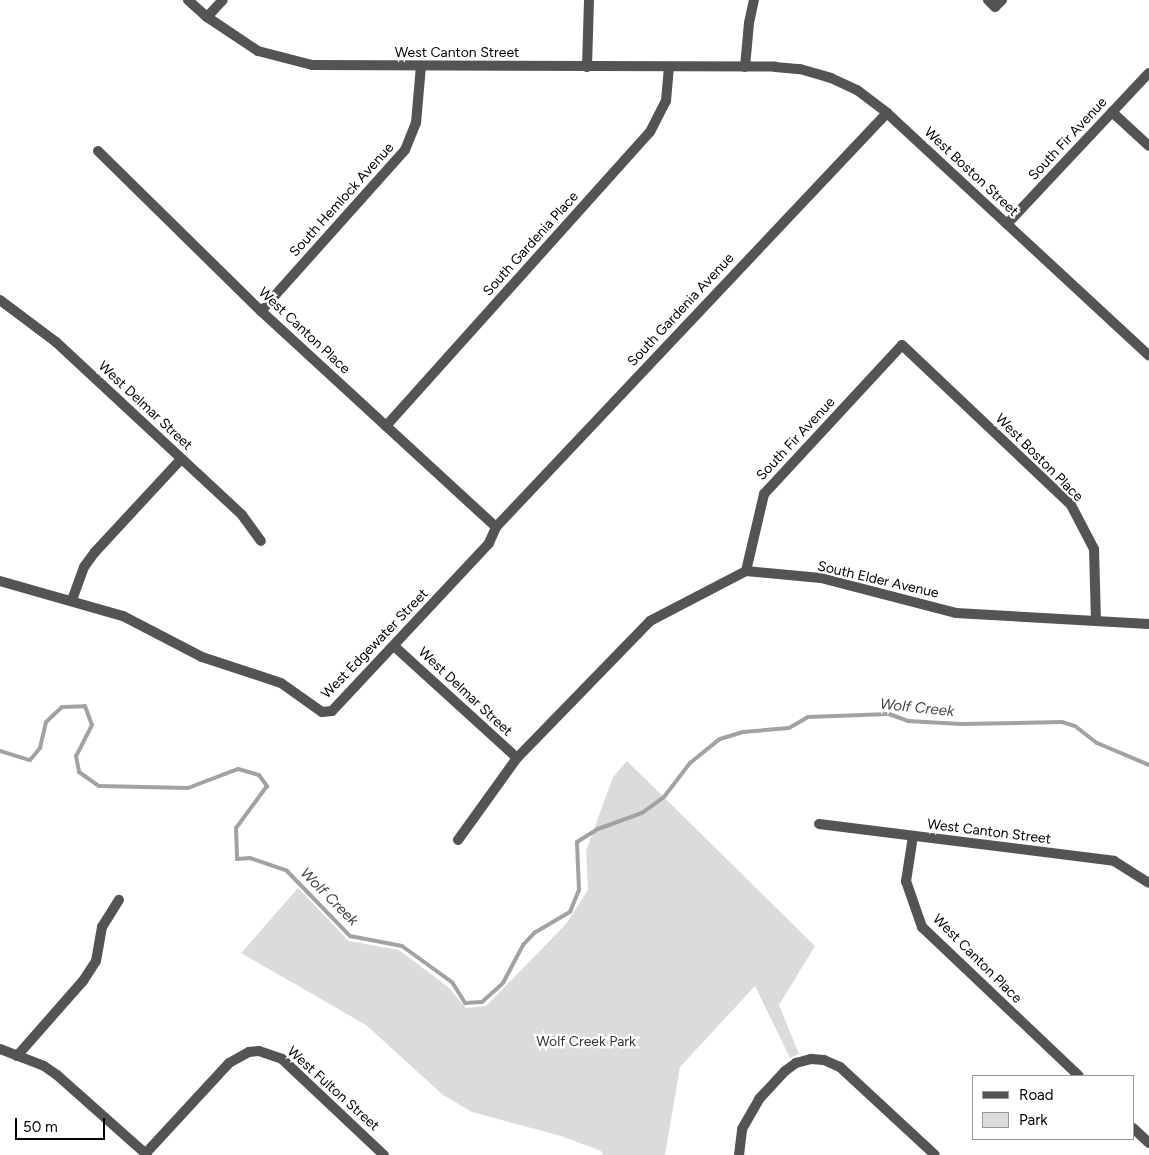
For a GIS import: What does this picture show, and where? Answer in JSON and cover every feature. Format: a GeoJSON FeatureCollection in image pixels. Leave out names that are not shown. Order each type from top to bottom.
{"type":"FeatureCollection","features":[{"type":"Feature","properties":{"kind":"street","name":"West Canton Street"},"geometry":{"type":"LineString","coordinates":[[188,0],[207,17],[258,52],[286,61],[328,66],[745,67]]}},
{"type":"Feature","properties":{"kind":"street"},"geometry":{"type":"LineString","coordinates":[[207,17],[223,0]]}},
{"type":"Feature","properties":{"kind":"street"},"geometry":{"type":"LineString","coordinates":[[587,67],[589,0]]}},
{"type":"Feature","properties":{"kind":"street"},"geometry":{"type":"LineString","coordinates":[[745,67],[748,23],[754,0]]}},
{"type":"Feature","properties":{"kind":"street","name":"South Hemlock Avenue"},"geometry":{"type":"LineString","coordinates":[[261,311],[405,150],[416,123],[421,66]]}},
{"type":"Feature","properties":{"kind":"street","name":"South Gardenia Place"},"geometry":{"type":"LineString","coordinates":[[386,426],[650,132],[666,101],[669,67]]}},
{"type":"Feature","properties":{"kind":"street","name":"West Boston Street"},"geometry":{"type":"LineString","coordinates":[[745,67],[800,69],[823,75],[857,90],[887,113],[1149,356]]}},
{"type":"Feature","properties":{"kind":"street","name":"South Fir Avenue"},"geometry":{"type":"LineString","coordinates":[[1007,224],[1149,72]]}},
{"type":"Feature","properties":{"kind":"street"},"geometry":{"type":"LineString","coordinates":[[1112,112],[1149,146]]}},
{"type":"Feature","properties":{"kind":"street","name":"South Gardenia Avenue"},"geometry":{"type":"LineString","coordinates":[[496,527],[887,113]]}},
{"type":"Feature","properties":{"kind":"street","name":"West Canton Place"},"geometry":{"type":"LineString","coordinates":[[98,152],[261,311],[496,527]]}},
{"type":"Feature","properties":{"kind":"street","name":"West Delmar Street"},"geometry":{"type":"LineString","coordinates":[[0,300],[56,342],[242,515],[261,541]]}},
{"type":"Feature","properties":{"kind":"street","name":"South Fir Avenue"},"geometry":{"type":"LineString","coordinates":[[746,571],[764,494],[902,346]]}},
{"type":"Feature","properties":{"kind":"street","name":"West Boston Place"},"geometry":{"type":"LineString","coordinates":[[902,346],[1071,505],[1094,549],[1096,620]]}},
{"type":"Feature","properties":{"kind":"street"},"geometry":{"type":"LineString","coordinates":[[72,600],[84,567],[95,552],[181,459]]}},
{"type":"Feature","properties":{"kind":"street","name":"West Edgewater Street"},"geometry":{"type":"LineString","coordinates":[[0,581],[72,600],[146,625],[202,657],[281,683],[322,712],[332,711],[341,704],[489,543],[496,527]]}},
{"type":"Feature","properties":{"kind":"street"},"geometry":{"type":"LineString","coordinates":[[458,840],[517,758],[650,621],[746,571]]}},
{"type":"Feature","properties":{"kind":"street","name":"South Elder Avenue"},"geometry":{"type":"LineString","coordinates":[[746,571],[821,578],[956,613],[1149,624]]}},
{"type":"Feature","properties":{"kind":"street","name":"West Delmar Street"},"geometry":{"type":"LineString","coordinates":[[394,646],[517,758]]}},
{"type":"Feature","properties":{"kind":"street","name":"West Canton Street"},"geometry":{"type":"LineString","coordinates":[[819,824],[1114,861],[1149,883]]}},
{"type":"Feature","properties":{"kind":"street","name":"West Canton Place"},"geometry":{"type":"LineString","coordinates":[[913,836],[906,882],[922,927],[1078,1075]]}},
{"type":"Feature","properties":{"kind":"street"},"geometry":{"type":"LineString","coordinates":[[17,1056],[83,981],[96,961],[102,927],[119,900]]}},
{"type":"Feature","properties":{"kind":"street"},"geometry":{"type":"LineString","coordinates":[[0,1049],[57,1075],[146,1154]]}},
{"type":"Feature","properties":{"kind":"street","name":"West Fulton Street"},"geometry":{"type":"LineString","coordinates":[[146,1154],[229,1063],[249,1052],[259,1052],[282,1059],[384,1155]]}},
{"type":"Feature","properties":{"kind":"street"},"geometry":{"type":"LineString","coordinates":[[739,1155],[742,1129],[755,1107],[785,1071],[796,1063],[811,1059],[824,1060],[840,1067],[935,1155]]}},
{"type":"Feature","properties":{"kind":"street"},"geometry":{"type":"LineString","coordinates":[[1134,1129],[1149,1144]]}},
{"type":"Feature","properties":{"kind":"green space","name":"Wolf Creek Park"},"geometry":{"type":"Polygon","coordinates":[[[627,761],[815,946],[779,1005],[799,1054],[790,1058],[755,986],[680,1067],[665,1155],[603,1155],[601,1151],[561,1136],[472,1112],[443,1095],[366,1025],[241,953],[298,888],[349,941],[399,950],[448,987],[466,1008],[486,1006],[566,924],[588,890],[586,851],[613,777],[627,761]]]}},
{"type":"Feature","properties":{"kind":"waterway","name":"Wolf Creek"},"geometry":{"type":"LineString","coordinates":[[0,751],[30,760],[40,748],[46,722],[62,707],[85,706],[92,725],[76,756],[79,772],[99,786],[188,788],[238,769],[259,775],[267,786],[236,828],[237,859],[250,858],[287,871],[350,936],[402,946],[452,982],[465,1003],[482,1002],[503,983],[523,945],[534,933],[570,912],[579,890],[577,842],[598,829],[642,813],[664,797],[690,763],[720,739],[743,732],[789,728],[808,717],[889,714],[908,721],[961,724],[1062,722],[1075,726],[1097,743],[1149,765]]}}]}
